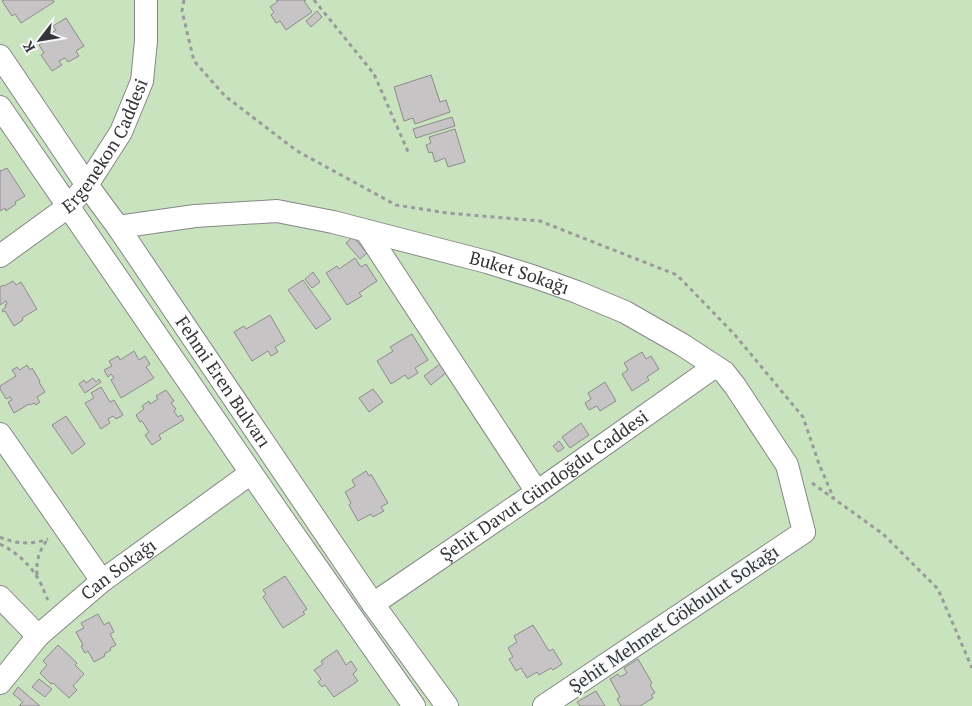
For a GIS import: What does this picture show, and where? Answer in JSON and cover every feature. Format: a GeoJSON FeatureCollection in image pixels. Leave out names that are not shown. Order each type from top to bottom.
{"type":"FeatureCollection","features":[{"type":"Feature","properties":{"kind":"street","name":"Ergenekon Caddesi"},"geometry":{"type":"LineString","coordinates":[[0,256],[68,206],[87,185],[121,132],[142,81],[146,41],[146,0]]}},
{"type":"Feature","properties":{"kind":"street","name":"Fehmi Eren Bulvarı"},"geometry":{"type":"LineString","coordinates":[[0,56],[373,604],[447,706]]}},
{"type":"Feature","properties":{"kind":"street","name":"Fehmi Eren Bulvarı"},"geometry":{"type":"LineString","coordinates":[[0,107],[251,474],[414,706]]}},
{"type":"Feature","properties":{"kind":"street","name":"Buket Sokağı"},"geometry":{"type":"LineString","coordinates":[[118,227],[195,216],[277,211],[333,222],[487,262],[536,277],[625,312],[681,344],[724,372],[787,465],[804,532]]}},
{"type":"Feature","properties":{"kind":"street"},"geometry":{"type":"LineString","coordinates":[[366,231],[537,492]]}},
{"type":"Feature","properties":{"kind":"street","name":"Şehit Davut Gündoğdu Caddesi"},"geometry":{"type":"LineString","coordinates":[[373,604],[537,492],[714,367]]}},
{"type":"Feature","properties":{"kind":"street"},"geometry":{"type":"LineString","coordinates":[[0,434],[56,534],[102,581]]}},
{"type":"Feature","properties":{"kind":"street","name":"Can Sokağı"},"geometry":{"type":"LineString","coordinates":[[0,683],[38,636],[102,581],[251,474]]}},
{"type":"Feature","properties":{"kind":"street","name":"Şehit Mehmet Gökbulut Sokağı"},"geometry":{"type":"LineString","coordinates":[[544,706],[804,532]]}},
{"type":"Feature","properties":{"kind":"street"},"geometry":{"type":"LineString","coordinates":[[0,596],[38,636]]}},
{"type":"Feature","properties":{"kind":"path"},"geometry":{"type":"LineString","coordinates":[[184,0],[182,11],[194,61],[226,96],[297,151],[396,205],[447,213],[540,220],[676,276],[735,335],[803,417],[834,499]]}},
{"type":"Feature","properties":{"kind":"path"},"geometry":{"type":"LineString","coordinates":[[314,0],[374,74],[409,154]]}},
{"type":"Feature","properties":{"kind":"path"},"geometry":{"type":"LineString","coordinates":[[787,465],[883,534],[938,589],[972,668]]}},
{"type":"Feature","properties":{"kind":"path"},"geometry":{"type":"LineString","coordinates":[[0,537],[13,542],[24,543],[36,542],[56,534]]}},
{"type":"Feature","properties":{"kind":"path"},"geometry":{"type":"LineString","coordinates":[[37,576],[36,566],[41,548],[56,534]]}},
{"type":"Feature","properties":{"kind":"path"},"geometry":{"type":"LineString","coordinates":[[0,544],[20,557],[37,576],[59,618]]}},
{"type":"Feature","properties":{"kind":"green space"},"geometry":{"type":"Polygon","coordinates":[[[0,0],[972,0],[972,706],[0,706],[0,0]]]}},
{"type":"Feature","properties":{"kind":"building"},"geometry":{"type":"Polygon","coordinates":[[[53,0],[54,2],[21,23],[15,14],[12,16],[2,1],[53,0]]]}},
{"type":"Feature","properties":{"kind":"building"},"geometry":{"type":"Polygon","coordinates":[[[276,0],[306,0],[304,1],[312,12],[286,30],[280,21],[276,23],[271,15],[274,12],[270,7],[278,1],[276,0]]]}},
{"type":"Feature","properties":{"kind":"building"},"geometry":{"type":"Polygon","coordinates":[[[317,11],[322,17],[311,27],[306,21],[317,11]]]}},
{"type":"Feature","properties":{"kind":"building"},"geometry":{"type":"Polygon","coordinates":[[[66,18],[84,46],[76,51],[79,56],[68,62],[65,58],[59,61],[62,65],[52,71],[41,55],[44,53],[39,45],[46,41],[44,38],[56,30],[53,26],[66,18]]]}},
{"type":"Feature","properties":{"kind":"building"},"geometry":{"type":"Polygon","coordinates":[[[431,75],[440,102],[446,100],[450,112],[415,124],[413,118],[404,121],[394,87],[431,75]]]}},
{"type":"Feature","properties":{"kind":"building"},"geometry":{"type":"Polygon","coordinates":[[[452,117],[455,126],[416,138],[413,129],[452,117]]]}},
{"type":"Feature","properties":{"kind":"building"},"geometry":{"type":"Polygon","coordinates":[[[455,129],[465,162],[448,167],[445,158],[435,162],[432,152],[429,153],[426,145],[431,143],[429,137],[455,129]]]}},
{"type":"Feature","properties":{"kind":"building"},"geometry":{"type":"Polygon","coordinates":[[[7,168],[25,196],[6,211],[5,208],[0,211],[0,170],[7,168]]]}},
{"type":"Feature","properties":{"kind":"building"},"geometry":{"type":"Polygon","coordinates":[[[353,237],[367,253],[360,259],[346,243],[353,237]]]}},
{"type":"Feature","properties":{"kind":"building"},"geometry":{"type":"Polygon","coordinates":[[[355,258],[361,267],[366,264],[377,281],[359,293],[362,296],[347,305],[326,273],[337,266],[339,269],[355,258]]]}},
{"type":"Feature","properties":{"kind":"building"},"geometry":{"type":"Polygon","coordinates":[[[313,272],[320,282],[312,288],[305,279],[313,272]]]}},
{"type":"Feature","properties":{"kind":"building"},"geometry":{"type":"Polygon","coordinates":[[[303,280],[331,319],[316,329],[288,290],[303,280]]]}},
{"type":"Feature","properties":{"kind":"building"},"geometry":{"type":"Polygon","coordinates":[[[13,281],[16,285],[21,282],[37,309],[22,318],[23,320],[14,326],[5,311],[3,312],[2,310],[6,307],[6,301],[0,305],[0,287],[13,281]]]}},
{"type":"Feature","properties":{"kind":"building"},"geometry":{"type":"Polygon","coordinates":[[[270,315],[285,341],[275,347],[278,352],[271,356],[268,351],[252,361],[234,332],[244,326],[246,329],[270,315]]]}},
{"type":"Feature","properties":{"kind":"building"},"geometry":{"type":"Polygon","coordinates":[[[412,334],[428,360],[415,368],[418,373],[408,379],[405,375],[391,384],[377,361],[393,351],[390,347],[412,334]]]}},
{"type":"Feature","properties":{"kind":"building"},"geometry":{"type":"Polygon","coordinates":[[[134,351],[139,360],[145,356],[150,364],[146,367],[154,378],[121,398],[111,380],[114,378],[111,374],[108,377],[104,370],[112,366],[109,361],[118,356],[120,360],[134,351]]]}},
{"type":"Feature","properties":{"kind":"building"},"geometry":{"type":"Polygon","coordinates":[[[642,352],[646,359],[651,356],[659,369],[647,377],[649,380],[632,391],[622,374],[628,370],[624,363],[642,352]]]}},
{"type":"Feature","properties":{"kind":"building"},"geometry":{"type":"Polygon","coordinates":[[[440,364],[447,372],[431,385],[424,376],[440,364]]]}},
{"type":"Feature","properties":{"kind":"building"},"geometry":{"type":"Polygon","coordinates":[[[27,365],[30,370],[32,368],[45,392],[37,397],[40,402],[36,405],[34,403],[29,404],[14,413],[8,402],[12,400],[10,397],[6,399],[0,386],[16,376],[12,370],[17,367],[20,370],[27,365]]]}},
{"type":"Feature","properties":{"kind":"building"},"geometry":{"type":"Polygon","coordinates":[[[93,378],[96,382],[99,379],[101,382],[85,393],[79,384],[84,380],[86,383],[93,378]]]}},
{"type":"Feature","properties":{"kind":"building"},"geometry":{"type":"Polygon","coordinates":[[[605,382],[616,401],[600,411],[597,406],[589,410],[585,403],[591,399],[588,393],[605,382]]]}},
{"type":"Feature","properties":{"kind":"building"},"geometry":{"type":"Polygon","coordinates":[[[101,387],[110,402],[114,400],[123,415],[116,419],[113,416],[108,419],[110,423],[101,429],[85,403],[94,398],[91,393],[101,387]]]}},
{"type":"Feature","properties":{"kind":"building"},"geometry":{"type":"Polygon","coordinates":[[[373,389],[383,402],[369,412],[359,398],[373,389]]]}},
{"type":"Feature","properties":{"kind":"building"},"geometry":{"type":"Polygon","coordinates":[[[166,390],[174,401],[171,403],[176,409],[174,411],[178,417],[181,415],[184,420],[159,435],[161,439],[152,445],[145,435],[149,432],[136,415],[144,409],[142,406],[149,401],[150,404],[158,399],[156,396],[166,390]]]}},
{"type":"Feature","properties":{"kind":"building"},"geometry":{"type":"Polygon","coordinates":[[[66,416],[85,444],[72,454],[52,425],[66,416]]]}},
{"type":"Feature","properties":{"kind":"building"},"geometry":{"type":"Polygon","coordinates":[[[581,423],[589,435],[570,448],[562,437],[581,423]]]}},
{"type":"Feature","properties":{"kind":"building"},"geometry":{"type":"Polygon","coordinates":[[[559,441],[564,448],[558,452],[553,446],[559,441]]]}},
{"type":"Feature","properties":{"kind":"building"},"geometry":{"type":"Polygon","coordinates":[[[366,471],[369,476],[371,474],[388,503],[381,507],[384,511],[373,517],[371,514],[358,521],[349,505],[351,503],[345,492],[355,486],[352,480],[366,471]]]}},
{"type":"Feature","properties":{"kind":"building"},"geometry":{"type":"Polygon","coordinates":[[[285,576],[307,609],[303,612],[305,614],[283,628],[263,597],[266,594],[263,590],[285,576]]]}},
{"type":"Feature","properties":{"kind":"building"},"geometry":{"type":"Polygon","coordinates":[[[98,614],[104,625],[109,622],[114,632],[110,634],[116,645],[104,654],[105,656],[94,662],[88,651],[85,653],[76,632],[84,628],[81,623],[98,614]]]}},
{"type":"Feature","properties":{"kind":"building"},"geometry":{"type":"Polygon","coordinates":[[[533,625],[549,651],[553,649],[562,664],[553,670],[551,668],[539,675],[537,672],[527,678],[521,668],[516,671],[509,659],[513,657],[508,648],[517,642],[514,636],[533,625]]]}},
{"type":"Feature","properties":{"kind":"building"},"geometry":{"type":"Polygon","coordinates":[[[58,645],[77,663],[75,665],[84,674],[73,686],[77,690],[69,698],[40,673],[47,665],[43,661],[58,645]]]}},
{"type":"Feature","properties":{"kind":"building"},"geometry":{"type":"Polygon","coordinates":[[[337,650],[346,665],[351,661],[357,670],[353,674],[358,681],[334,697],[325,685],[322,687],[318,682],[321,679],[314,670],[323,664],[321,661],[337,650]]]}},
{"type":"Feature","properties":{"kind":"building"},"geometry":{"type":"Polygon","coordinates":[[[638,659],[652,683],[650,685],[655,693],[651,695],[653,698],[640,706],[621,706],[617,699],[620,697],[610,679],[618,674],[620,677],[627,673],[624,668],[638,659]]]}},
{"type":"Feature","properties":{"kind":"building"},"geometry":{"type":"Polygon","coordinates":[[[39,679],[52,689],[45,697],[32,687],[39,679]]]}},
{"type":"Feature","properties":{"kind":"building"},"geometry":{"type":"Polygon","coordinates":[[[18,687],[40,706],[19,706],[23,702],[13,694],[18,687]]]}},
{"type":"Feature","properties":{"kind":"building"},"geometry":{"type":"Polygon","coordinates":[[[596,691],[605,706],[580,706],[577,702],[596,691]]]}}]}
